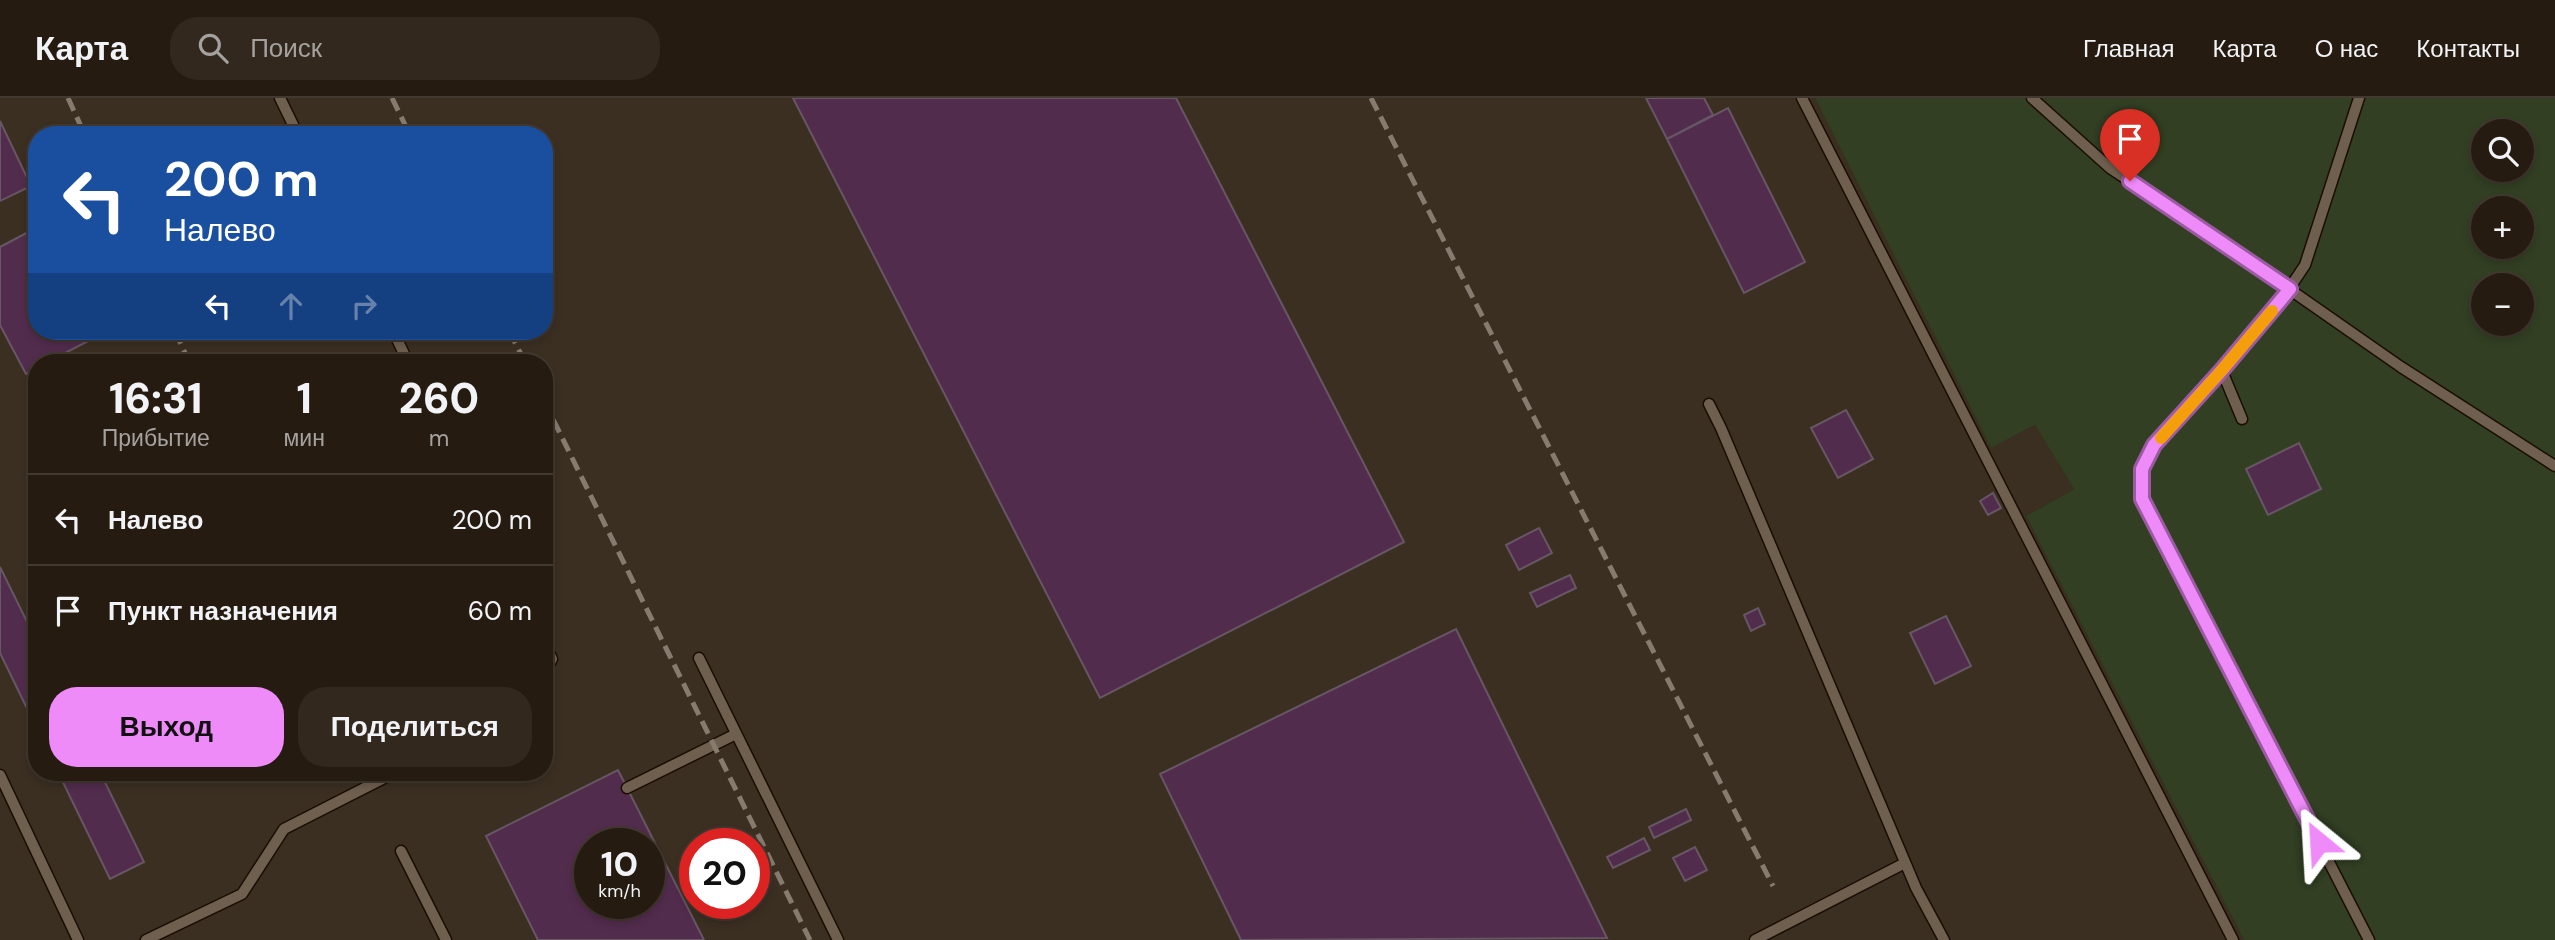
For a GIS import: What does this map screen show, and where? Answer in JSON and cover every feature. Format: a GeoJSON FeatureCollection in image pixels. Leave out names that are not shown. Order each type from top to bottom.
{"type":"FeatureCollection","features":[{"type":"Feature","properties":{"kind":"lane"},"geometry":{"type":"LineString","coordinates":[[280,98],[294,126]]}},
{"type":"Feature","properties":{"kind":"lane"},"geometry":{"type":"LineString","coordinates":[[1802,98],[2233,940]]}},
{"type":"Feature","properties":{"kind":"lane"},"geometry":{"type":"LineString","coordinates":[[2032,98],[2110,168],[2401,367],[2555,466]]}},
{"type":"Feature","properties":{"kind":"lane"},"geometry":{"type":"LineString","coordinates":[[2359,98],[2305,265],[2290,289],[2154,445],[2142,469],[2142,499],[2369,940]]}},
{"type":"Feature","properties":{"kind":"lane"},"geometry":{"type":"LineString","coordinates":[[2222,370],[2242,419]]}},
{"type":"Feature","properties":{"kind":"lane"},"geometry":{"type":"LineString","coordinates":[[1709,404],[1905,863],[1944,940]]}},
{"type":"Feature","properties":{"kind":"lane"},"geometry":{"type":"LineString","coordinates":[[699,658],[838,940]]}},
{"type":"Feature","properties":{"kind":"lane"},"geometry":{"type":"LineString","coordinates":[[627,788],[736,734]]}},
{"type":"Feature","properties":{"kind":"lane"},"geometry":{"type":"LineString","coordinates":[[0,775],[78,940]]}},
{"type":"Feature","properties":{"kind":"lane"},"geometry":{"type":"LineString","coordinates":[[146,940],[242,894],[284,830],[379,781]]}},
{"type":"Feature","properties":{"kind":"lane"},"geometry":{"type":"LineString","coordinates":[[401,851],[446,940]]}},
{"type":"Feature","properties":{"kind":"lane"},"geometry":{"type":"LineString","coordinates":[[1755,940],[1769,937],[1905,863]]}},
{"type":"Feature","properties":{"kind":"shaded area"},"geometry":{"type":"Polygon","coordinates":[[[0,98],[1815,98],[1991,448],[2035,425],[2074,489],[2026,516],[2244,940],[0,940],[0,98]]]}},
{"type":"Feature","properties":{"kind":"green space"},"geometry":{"type":"Polygon","coordinates":[[[1815,98],[2555,98],[2555,940],[2244,940],[2026,516],[2074,489],[2035,425],[1991,448],[1815,98]]]}},
{"type":"Feature","properties":{"kind":"building"},"geometry":{"type":"Polygon","coordinates":[[[793,98],[1176,98],[1404,542],[1100,698],[793,98]]]}},
{"type":"Feature","properties":{"kind":"building"},"geometry":{"type":"Polygon","coordinates":[[[1646,98],[1704,98],[1713,115],[1667,139],[1646,98]]]}},
{"type":"Feature","properties":{"kind":"building"},"geometry":{"type":"Polygon","coordinates":[[[1728,108],[1805,262],[1744,293],[1667,139],[1728,108]]]}},
{"type":"Feature","properties":{"kind":"building"},"geometry":{"type":"Polygon","coordinates":[[[0,121],[28,180],[28,187],[0,201],[0,121]]]}},
{"type":"Feature","properties":{"kind":"building"},"geometry":{"type":"Polygon","coordinates":[[[28,232],[28,340],[90,340],[63,354],[28,354],[26,374],[0,325],[0,247],[28,232]]]}},
{"type":"Feature","properties":{"kind":"building"},"geometry":{"type":"Polygon","coordinates":[[[1846,410],[1873,459],[1838,478],[1811,428],[1846,410]]]}},
{"type":"Feature","properties":{"kind":"building"},"geometry":{"type":"Polygon","coordinates":[[[2299,443],[2321,489],[2268,515],[2246,469],[2299,443]]]}},
{"type":"Feature","properties":{"kind":"building"},"geometry":{"type":"Polygon","coordinates":[[[1993,493],[2001,508],[1988,515],[1980,501],[1993,493]]]}},
{"type":"Feature","properties":{"kind":"building"},"geometry":{"type":"Polygon","coordinates":[[[1539,528],[1552,553],[1519,570],[1506,545],[1539,528]]]}},
{"type":"Feature","properties":{"kind":"building"},"geometry":{"type":"Polygon","coordinates":[[[0,567],[28,624],[28,711],[0,653],[0,567]]]}},
{"type":"Feature","properties":{"kind":"building"},"geometry":{"type":"Polygon","coordinates":[[[1570,575],[1576,588],[1537,607],[1530,593],[1570,575]]]}},
{"type":"Feature","properties":{"kind":"building"},"geometry":{"type":"Polygon","coordinates":[[[1758,608],[1765,624],[1751,631],[1744,615],[1758,608]]]}},
{"type":"Feature","properties":{"kind":"building"},"geometry":{"type":"Polygon","coordinates":[[[1946,616],[1971,666],[1935,684],[1910,633],[1946,616]]]}},
{"type":"Feature","properties":{"kind":"building"},"geometry":{"type":"Polygon","coordinates":[[[1456,629],[1607,938],[1241,940],[1160,774],[1456,629]]]}},
{"type":"Feature","properties":{"kind":"building"},"geometry":{"type":"Polygon","coordinates":[[[618,770],[647,828],[574,828],[574,919],[665,919],[665,863],[679,891],[679,919],[693,919],[704,940],[538,940],[486,836],[618,770]]]}},
{"type":"Feature","properties":{"kind":"building"},"geometry":{"type":"Polygon","coordinates":[[[62,781],[104,781],[144,862],[110,879],[62,781]]]}},
{"type":"Feature","properties":{"kind":"building"},"geometry":{"type":"Polygon","coordinates":[[[1686,809],[1691,820],[1654,838],[1649,827],[1686,809]]]}},
{"type":"Feature","properties":{"kind":"building"},"geometry":{"type":"Polygon","coordinates":[[[1644,838],[1650,850],[1613,868],[1607,857],[1644,838]]]}},
{"type":"Feature","properties":{"kind":"building"},"geometry":{"type":"Polygon","coordinates":[[[1695,847],[1707,870],[1685,881],[1673,858],[1695,847]]]}},
{"type":"Feature","properties":{"kind":"railway"},"geometry":{"type":"LineString","coordinates":[[68,98],[81,126]]}},
{"type":"Feature","properties":{"kind":"railway"},"geometry":{"type":"LineString","coordinates":[[392,98],[406,126]]}},
{"type":"Feature","properties":{"kind":"railway"},"geometry":{"type":"LineString","coordinates":[[1371,98],[1773,886]]}},
{"type":"Feature","properties":{"kind":"railway"},"geometry":{"type":"LineString","coordinates":[[179,340],[185,354]]}},
{"type":"Feature","properties":{"kind":"railway"},"geometry":{"type":"LineString","coordinates":[[514,340],[521,354]]}},
{"type":"Feature","properties":{"kind":"railway"},"geometry":{"type":"LineString","coordinates":[[553,419],[810,940]]}},
{"type":"Feature","properties":{"kind":"slow traffic"},"geometry":{"type":"LineString","coordinates":[[2161,438],[2272,311]]}},
{"type":"Feature","properties":{"kind":"route"},"geometry":{"type":"LineString","coordinates":[[2130,181],[2290,289],[2154,445],[2142,469],[2142,499],[2319,842]]}}]}
